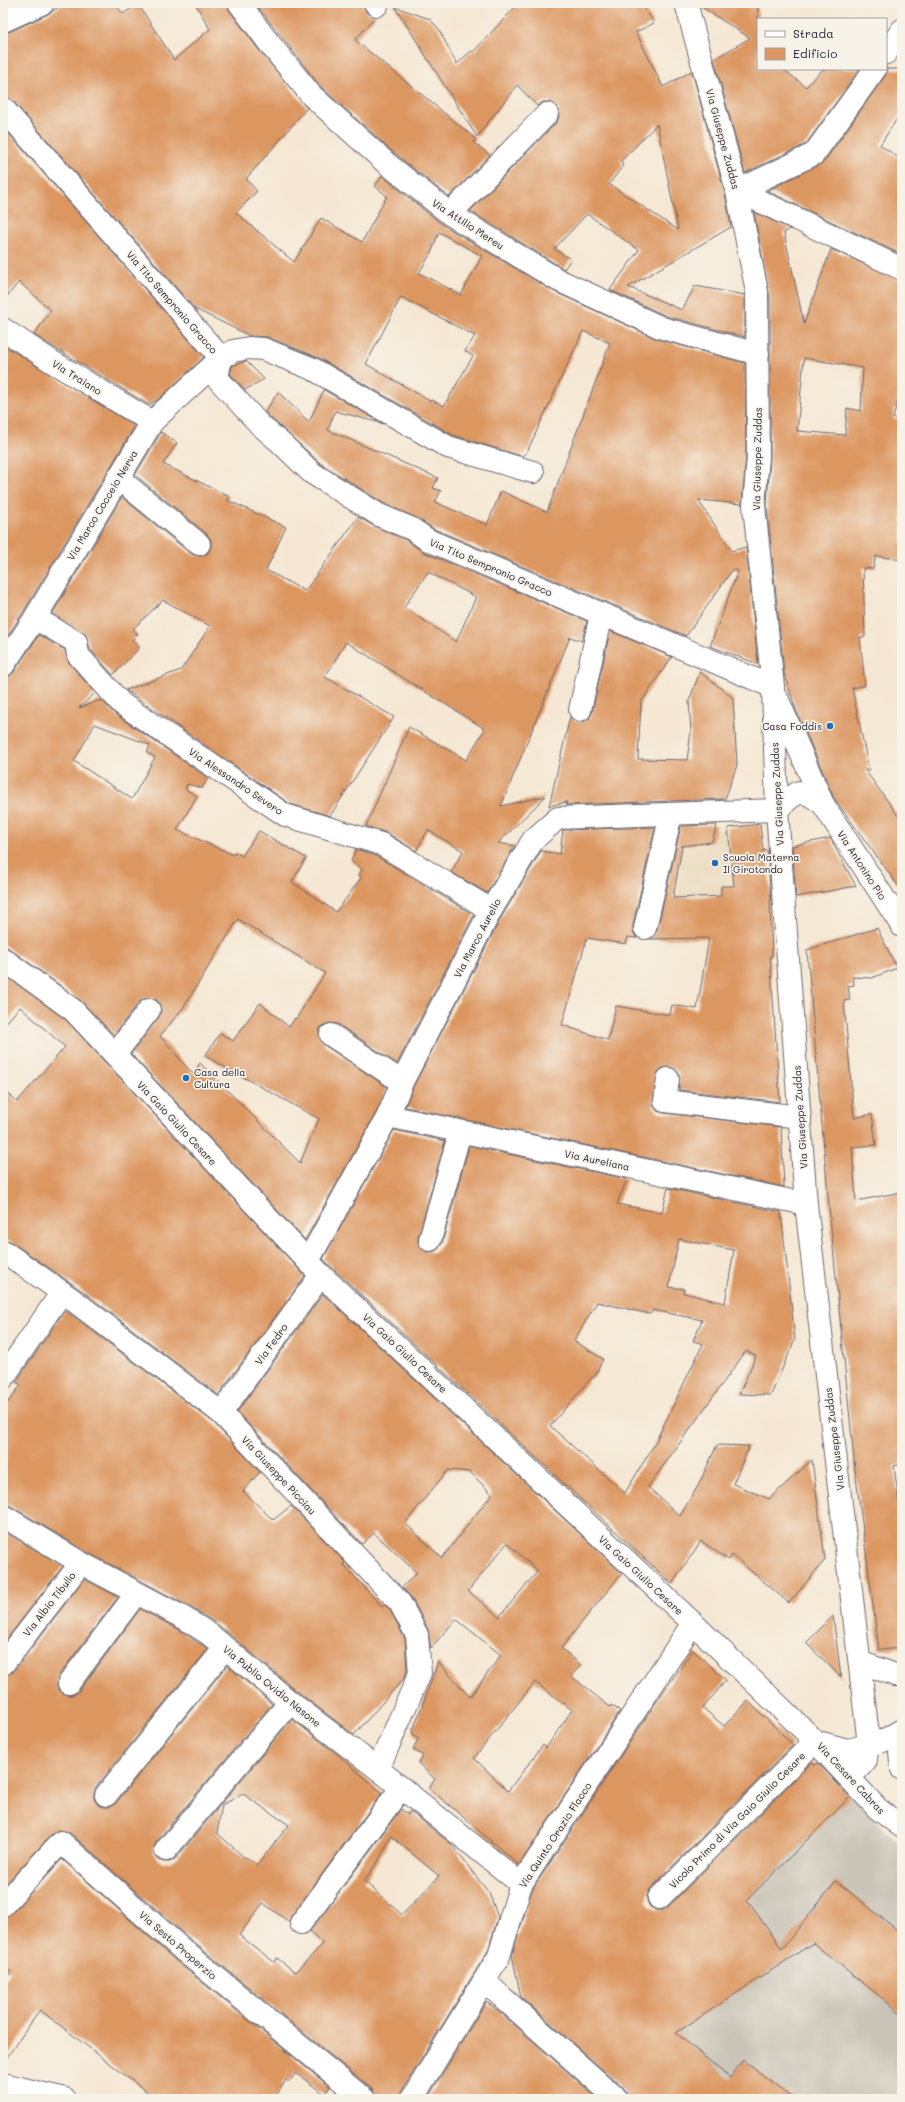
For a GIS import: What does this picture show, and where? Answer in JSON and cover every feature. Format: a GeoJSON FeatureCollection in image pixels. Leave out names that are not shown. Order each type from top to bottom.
{"type":"FeatureCollection","features":[{"type":"Feature","properties":{"kind":"street"},"geometry":{"type":"LineString","coordinates":[[3,21],[43,3]]}},
{"type":"Feature","properties":{"kind":"street","name":"Via Attilio Mereu"},"geometry":{"type":"LineString","coordinates":[[239,3],[311,95],[385,162],[450,214],[558,280],[662,328],[758,354]]}},
{"type":"Feature","properties":{"kind":"street","name":"Via Giuseppe Zuddas"},"geometry":{"type":"LineString","coordinates":[[686,3],[744,187],[757,292],[758,456],[754,506],[773,687],[777,810],[806,1204],[868,1736],[866,1760],[857,1770],[845,1773]]}},
{"type":"Feature","properties":{"kind":"street"},"geometry":{"type":"LineString","coordinates":[[887,52],[902,30]]}},
{"type":"Feature","properties":{"kind":"street"},"geometry":{"type":"LineString","coordinates":[[874,70],[814,154],[744,187],[755,198],[902,269]]}},
{"type":"Feature","properties":{"kind":"street","name":"Via Tito Sempronio Gracco"},"geometry":{"type":"LineString","coordinates":[[3,108],[221,358],[217,378],[260,425],[282,444],[312,474],[379,515],[412,529],[428,540],[773,687]]}},
{"type":"Feature","properties":{"kind":"street"},"geometry":{"type":"LineString","coordinates":[[450,214],[547,114]]}},
{"type":"Feature","properties":{"kind":"street","name":"Via Traiano"},"geometry":{"type":"LineString","coordinates":[[3,329],[54,363],[152,422]]}},
{"type":"Feature","properties":{"kind":"street","name":"Via Marco Cocceio Nerva"},"geometry":{"type":"LineString","coordinates":[[3,666],[35,618],[152,422],[221,358],[233,351],[249,348],[263,349],[313,369],[448,447],[533,472]]}},
{"type":"Feature","properties":{"kind":"street"},"geometry":{"type":"LineString","coordinates":[[118,478],[199,544]]}},
{"type":"Feature","properties":{"kind":"street"},"geometry":{"type":"LineString","coordinates":[[580,710],[601,614]]}},
{"type":"Feature","properties":{"kind":"street","name":"Via Alessandro Severo"},"geometry":{"type":"LineString","coordinates":[[35,618],[76,642],[78,655],[122,704],[285,815],[381,844],[491,910]]}},
{"type":"Feature","properties":{"kind":"street","name":"Via Antonino Pio"},"geometry":{"type":"LineString","coordinates":[[773,687],[823,804],[902,926]]}},
{"type":"Feature","properties":{"kind":"street","name":"Via Antonino Pio"},"geometry":{"type":"LineString","coordinates":[[777,810],[799,792],[810,795],[823,804]]}},
{"type":"Feature","properties":{"kind":"street","name":"Via Marco Aurelio"},"geometry":{"type":"LineString","coordinates":[[314,1268],[388,1116],[402,1082],[491,910],[533,840],[558,818],[777,810]]}},
{"type":"Feature","properties":{"kind":"street"},"geometry":{"type":"LineString","coordinates":[[645,928],[671,814]]}},
{"type":"Feature","properties":{"kind":"street","name":"Via Gaio Giulio Cesare"},"geometry":{"type":"LineString","coordinates":[[3,959],[73,1010],[314,1268],[693,1623],[815,1741]]}},
{"type":"Feature","properties":{"kind":"street"},"geometry":{"type":"LineString","coordinates":[[115,1054],[149,1010]]}},
{"type":"Feature","properties":{"kind":"street"},"geometry":{"type":"LineString","coordinates":[[331,1035],[402,1082]]}},
{"type":"Feature","properties":{"kind":"street"},"geometry":{"type":"LineString","coordinates":[[668,1079],[665,1101],[800,1117]]}},
{"type":"Feature","properties":{"kind":"street","name":"Via Aureliana"},"geometry":{"type":"LineString","coordinates":[[388,1116],[806,1204]]}},
{"type":"Feature","properties":{"kind":"street"},"geometry":{"type":"LineString","coordinates":[[430,1240],[460,1132]]}},
{"type":"Feature","properties":{"kind":"street","name":"Via Giuseppe Picciau"},"geometry":{"type":"LineString","coordinates":[[3,1251],[62,1292],[221,1413],[400,1603],[418,1635],[420,1673],[378,1769]]}},
{"type":"Feature","properties":{"kind":"street","name":"Via Fedro"},"geometry":{"type":"LineString","coordinates":[[221,1413],[314,1268]]}},
{"type":"Feature","properties":{"kind":"street"},"geometry":{"type":"LineString","coordinates":[[3,1378],[62,1292]]}},
{"type":"Feature","properties":{"kind":"street","name":"Via Publio Ovidio Nasone"},"geometry":{"type":"LineString","coordinates":[[3,1516],[81,1563],[136,1594],[184,1618],[209,1634],[290,1702],[378,1769],[521,1884]]}},
{"type":"Feature","properties":{"kind":"street","name":"Via Albio Tibullo"},"geometry":{"type":"LineString","coordinates":[[3,1664],[81,1563]]}},
{"type":"Feature","properties":{"kind":"street"},"geometry":{"type":"LineString","coordinates":[[69,1683],[136,1594]]}},
{"type":"Feature","properties":{"kind":"street","name":"Via Quinto Orazio Flacco"},"geometry":{"type":"LineString","coordinates":[[412,2099],[499,1956],[521,1884],[693,1623]]}},
{"type":"Feature","properties":{"kind":"street"},"geometry":{"type":"LineString","coordinates":[[106,1795],[225,1648]]}},
{"type":"Feature","properties":{"kind":"street"},"geometry":{"type":"LineString","coordinates":[[860,1662],[895,1675],[902,1675]]}},
{"type":"Feature","properties":{"kind":"street"},"geometry":{"type":"LineString","coordinates":[[166,1850],[290,1702]]}},
{"type":"Feature","properties":{"kind":"street","name":"Via Cesare Cabras"},"geometry":{"type":"LineString","coordinates":[[815,1741],[848,1750],[883,1741],[902,1730]]}},
{"type":"Feature","properties":{"kind":"street","name":"Via Cesare Cabras"},"geometry":{"type":"LineString","coordinates":[[902,1730],[900,1752],[902,1769]]}},
{"type":"Feature","properties":{"kind":"street","name":"Via Cesare Cabras"},"geometry":{"type":"LineString","coordinates":[[815,1741],[878,1809],[902,1827]]}},
{"type":"Feature","properties":{"kind":"street","name":"Vicolo Primo di Via Gaio Giulio Cesare"},"geometry":{"type":"LineString","coordinates":[[659,1898],[815,1741]]}},
{"type":"Feature","properties":{"kind":"street"},"geometry":{"type":"LineString","coordinates":[[301,1924],[401,1788]]}},
{"type":"Feature","properties":{"kind":"street","name":"Via Sesto Properzio"},"geometry":{"type":"LineString","coordinates":[[3,1905],[61,1842],[184,1951],[364,2099]]}},
{"type":"Feature","properties":{"kind":"street"},"geometry":{"type":"LineString","coordinates":[[484,1981],[617,2099]]}},
{"type":"Feature","properties":{"kind":"street"},"geometry":{"type":"LineString","coordinates":[[3,2084],[65,2099]]}},
{"type":"Feature","properties":{"kind":"shaded area","name":"Scuola Materna Il Girotondo"},"geometry":{"type":"Polygon","coordinates":[[[760,824],[771,937],[659,940],[645,938],[674,835],[760,824]]]}},
{"type":"Feature","properties":{"kind":"shaded area"},"geometry":{"type":"Polygon","coordinates":[[[818,1763],[852,1795],[902,1847],[902,2099],[632,2099],[530,2013],[717,1860],[818,1763]]]}},
{"type":"Feature","properties":{"kind":"building"},"geometry":{"type":"Polygon","coordinates":[[[65,3],[115,3],[123,14],[138,4],[174,60],[210,29],[195,3],[227,3],[229,10],[259,50],[307,108],[246,179],[257,191],[236,213],[294,262],[321,218],[362,242],[387,196],[375,186],[382,176],[443,225],[553,291],[657,339],[745,363],[746,456],[742,504],[698,500],[732,551],[746,547],[758,664],[710,646],[738,571],[733,569],[686,636],[434,529],[417,518],[385,504],[320,463],[265,412],[278,392],[309,422],[324,390],[384,424],[335,411],[328,430],[438,478],[433,488],[441,491],[435,502],[487,525],[501,491],[547,512],[610,343],[583,331],[526,454],[521,456],[453,435],[319,358],[268,337],[250,336],[195,309],[12,100],[3,96],[3,35],[48,14],[65,3]],[[439,232],[431,253],[419,273],[461,295],[482,256],[439,232]],[[401,297],[366,364],[430,401],[432,400],[444,406],[473,356],[465,351],[475,336],[401,297]]]}},
{"type":"Feature","properties":{"kind":"building"},"geometry":{"type":"Polygon","coordinates":[[[255,3],[363,3],[366,12],[375,17],[355,40],[476,139],[473,142],[490,155],[449,197],[393,152],[320,86],[255,3]]]}},
{"type":"Feature","properties":{"kind":"building"},"geometry":{"type":"Polygon","coordinates":[[[519,3],[641,3],[654,23],[636,32],[663,87],[692,71],[725,194],[731,227],[628,287],[682,310],[695,286],[745,295],[745,337],[666,316],[610,290],[639,250],[587,214],[554,249],[571,259],[564,269],[470,211],[556,123],[559,117],[559,110],[550,102],[543,102],[537,106],[517,85],[477,137],[395,7],[430,19],[438,28],[457,64],[471,51],[473,52],[519,3]],[[657,124],[621,161],[623,166],[609,184],[678,230],[657,124]]]}},
{"type":"Feature","properties":{"kind":"building"},"geometry":{"type":"Polygon","coordinates":[[[699,3],[758,3],[757,70],[784,70],[806,87],[822,70],[859,70],[806,144],[745,173],[714,59],[750,38],[700,6],[699,3]]]}},
{"type":"Feature","properties":{"kind":"building"},"geometry":{"type":"Polygon","coordinates":[[[887,69],[902,69],[902,111],[880,145],[902,160],[902,255],[767,191],[824,162],[885,76],[887,69]]]}},
{"type":"Feature","properties":{"kind":"building"},"geometry":{"type":"Polygon","coordinates":[[[3,127],[204,357],[160,398],[149,405],[34,335],[51,310],[19,282],[3,301],[3,127]]]}},
{"type":"Feature","properties":{"kind":"building"},"geometry":{"type":"Polygon","coordinates":[[[754,212],[790,229],[784,233],[804,324],[831,249],[902,281],[902,384],[893,418],[902,420],[902,560],[876,556],[873,569],[863,568],[865,637],[860,637],[865,685],[852,688],[869,770],[865,770],[902,821],[902,891],[834,798],[796,710],[784,673],[767,506],[770,456],[770,299],[754,212]],[[804,358],[797,431],[845,435],[847,408],[861,411],[863,368],[804,358]]]}},
{"type":"Feature","properties":{"kind":"building"},"geometry":{"type":"Polygon","coordinates":[[[3,345],[135,426],[24,611],[3,643],[3,345]]]}},
{"type":"Feature","properties":{"kind":"building"},"geometry":{"type":"Polygon","coordinates":[[[246,361],[264,379],[245,390],[230,374],[232,366],[246,361]]]}},
{"type":"Feature","properties":{"kind":"building"},"geometry":{"type":"Polygon","coordinates":[[[161,432],[177,443],[163,464],[230,497],[227,500],[286,527],[266,570],[305,591],[358,517],[374,526],[406,540],[423,552],[587,621],[582,641],[570,637],[501,806],[546,796],[498,843],[515,846],[487,893],[451,872],[463,851],[428,830],[416,851],[387,833],[366,826],[409,727],[466,760],[485,729],[346,642],[325,677],[394,717],[330,816],[290,804],[126,690],[181,670],[210,626],[163,600],[133,629],[138,635],[132,640],[139,648],[113,675],[90,649],[86,635],[52,614],[122,497],[191,554],[203,556],[209,552],[211,540],[207,534],[135,475],[161,432]],[[428,572],[404,607],[456,642],[476,597],[428,572]]]}},
{"type":"Feature","properties":{"kind":"building"},"geometry":{"type":"Polygon","coordinates":[[[610,631],[672,657],[641,702],[638,759],[687,760],[691,732],[689,701],[700,672],[733,698],[737,765],[725,799],[566,805],[567,802],[549,806],[570,717],[577,722],[583,722],[589,719],[592,713],[610,631]]]}},
{"type":"Feature","properties":{"kind":"building"},"geometry":{"type":"Polygon","coordinates":[[[39,635],[65,650],[69,663],[95,693],[79,708],[101,700],[115,714],[208,778],[202,788],[187,784],[185,789],[197,796],[177,830],[234,855],[235,852],[242,856],[259,831],[306,858],[292,882],[336,912],[361,878],[359,875],[362,869],[351,861],[356,849],[376,856],[474,915],[397,1064],[338,1024],[326,1024],[320,1028],[319,1035],[324,1045],[387,1087],[377,1111],[305,1240],[131,1054],[159,1017],[161,1011],[157,1000],[150,998],[139,1002],[114,1035],[80,1000],[3,944],[3,678],[9,677],[39,635]],[[95,724],[74,761],[132,799],[155,757],[147,753],[150,745],[95,724]],[[238,919],[183,1008],[160,1036],[193,1074],[200,1063],[300,1163],[319,1119],[205,1056],[220,1033],[233,1041],[260,1003],[289,1027],[295,1018],[296,1019],[325,973],[238,919]]]}},
{"type":"Feature","properties":{"kind":"building"},"geometry":{"type":"Polygon","coordinates":[[[760,824],[763,851],[767,850],[771,901],[772,956],[770,956],[780,1102],[679,1090],[679,1074],[675,1069],[669,1067],[663,1068],[658,1072],[653,1105],[657,1111],[664,1113],[781,1127],[784,1187],[405,1107],[413,1087],[502,916],[541,851],[560,854],[563,830],[655,827],[633,925],[633,932],[637,938],[628,937],[626,944],[587,938],[562,1025],[608,1040],[616,1006],[670,1015],[672,1005],[697,1009],[709,938],[650,939],[657,931],[681,826],[717,825],[712,842],[682,846],[673,898],[721,896],[721,886],[734,886],[728,828],[760,824]]]}},
{"type":"Feature","properties":{"kind":"building"},"geometry":{"type":"Polygon","coordinates":[[[830,838],[856,886],[796,897],[792,846],[830,838]]]}},
{"type":"Feature","properties":{"kind":"building"},"geometry":{"type":"Polygon","coordinates":[[[877,928],[897,968],[872,978],[853,977],[854,985],[848,986],[850,1000],[844,1001],[854,1118],[872,1114],[876,1145],[852,1147],[856,1201],[902,1192],[902,1464],[894,1466],[900,1511],[902,1511],[902,1648],[879,1650],[855,1470],[829,1207],[807,950],[877,928]]]}},
{"type":"Feature","properties":{"kind":"building"},"geometry":{"type":"Polygon","coordinates":[[[3,974],[65,1019],[305,1276],[218,1395],[81,1290],[10,1241],[3,1239],[3,1090],[17,1102],[65,1047],[20,1007],[3,1026],[3,974]]]}},
{"type":"Feature","properties":{"kind":"building"},"geometry":{"type":"Polygon","coordinates":[[[394,1130],[445,1141],[418,1237],[418,1243],[421,1248],[427,1252],[433,1252],[438,1249],[442,1243],[469,1146],[627,1179],[617,1204],[662,1213],[668,1188],[781,1212],[795,1339],[771,1395],[739,1394],[756,1356],[746,1351],[648,1487],[680,1516],[699,1484],[717,1445],[749,1446],[733,1484],[769,1499],[812,1460],[825,1560],[789,1603],[732,1555],[729,1560],[701,1541],[672,1584],[323,1259],[394,1130]],[[679,1239],[669,1287],[684,1289],[684,1293],[725,1303],[734,1250],[679,1239]],[[597,1302],[574,1341],[603,1359],[594,1378],[592,1377],[550,1426],[625,1493],[655,1443],[703,1344],[693,1341],[702,1320],[653,1310],[650,1314],[597,1302]]]}},
{"type":"Feature","properties":{"kind":"building"},"geometry":{"type":"Polygon","coordinates":[[[323,1294],[622,1573],[561,1648],[581,1665],[571,1676],[610,1707],[611,1705],[620,1711],[519,1865],[429,1788],[435,1779],[418,1763],[423,1756],[413,1749],[419,1738],[412,1733],[438,1662],[470,1697],[501,1655],[456,1619],[431,1648],[428,1629],[411,1597],[402,1587],[417,1573],[374,1533],[362,1544],[237,1412],[323,1294]],[[448,1470],[405,1523],[442,1558],[492,1494],[470,1472],[448,1470]],[[507,1543],[468,1591],[499,1617],[538,1571],[507,1543]],[[535,1682],[474,1758],[508,1791],[543,1745],[546,1748],[572,1710],[535,1682]]]}},
{"type":"Feature","properties":{"kind":"building"},"geometry":{"type":"Polygon","coordinates":[[[65,1310],[213,1422],[260,1472],[243,1491],[273,1520],[291,1506],[345,1562],[343,1564],[382,1606],[384,1604],[390,1610],[405,1639],[407,1671],[404,1678],[354,1735],[298,1692],[216,1623],[190,1607],[87,1552],[9,1505],[3,1504],[3,1409],[21,1385],[16,1382],[65,1310]]]}},
{"type":"Feature","properties":{"kind":"building"},"geometry":{"type":"Polygon","coordinates":[[[3,1531],[63,1566],[3,1644],[3,1531]]]}},
{"type":"Feature","properties":{"kind":"building"},"geometry":{"type":"Polygon","coordinates":[[[84,1579],[118,1597],[59,1675],[57,1688],[62,1693],[74,1695],[79,1691],[140,1609],[178,1629],[208,1649],[96,1787],[94,1799],[98,1805],[104,1807],[110,1807],[116,1803],[227,1665],[272,1704],[156,1842],[154,1854],[158,1860],[164,1862],[170,1862],[176,1858],[292,1719],[337,1754],[382,1793],[291,1916],[289,1922],[263,1903],[239,1935],[274,1962],[277,1958],[295,1972],[323,1944],[310,1931],[401,1809],[408,1815],[410,1811],[451,1844],[489,1893],[498,1917],[488,1951],[401,2092],[400,2099],[376,2099],[372,2089],[192,1941],[69,1832],[58,1830],[52,1834],[3,1887],[3,1676],[13,1672],[84,1579]],[[243,1794],[222,1805],[217,1833],[245,1858],[246,1857],[257,1865],[289,1825],[243,1794]],[[391,1836],[379,1860],[364,1881],[402,1915],[439,1876],[391,1836]]]}},
{"type":"Feature","properties":{"kind":"building"},"geometry":{"type":"Polygon","coordinates":[[[833,1616],[841,1677],[806,1643],[833,1616]]]}},
{"type":"Feature","properties":{"kind":"building"},"geometry":{"type":"Polygon","coordinates":[[[693,1650],[726,1680],[703,1708],[724,1726],[748,1701],[793,1745],[650,1889],[647,1895],[647,1901],[650,1907],[656,1910],[663,1910],[668,1907],[812,1762],[815,1765],[818,1763],[850,1797],[747,1900],[782,1949],[836,1881],[902,1934],[902,2014],[813,1943],[676,2033],[730,2078],[743,2060],[794,2099],[629,2099],[625,2090],[521,1997],[512,1955],[532,1890],[659,1698],[693,1650]]]}},
{"type":"Feature","properties":{"kind":"building"},"geometry":{"type":"Polygon","coordinates":[[[62,1859],[176,1961],[330,2087],[324,2094],[296,2073],[289,2082],[286,2080],[274,2099],[156,2099],[40,2010],[3,2063],[3,1983],[11,1972],[3,1966],[3,1917],[12,1913],[62,1859]]]}},
{"type":"Feature","properties":{"kind":"building"},"geometry":{"type":"Polygon","coordinates":[[[486,2002],[500,2012],[598,2099],[427,2099],[486,2002]]]}},
{"type":"Feature","properties":{"kind":"place","name":"Casa Foddis"},"geometry":{"type":"Point","coordinates":[830,726]}},
{"type":"Feature","properties":{"kind":"place","name":"Scuola Materna Il Girotondo"},"geometry":{"type":"Point","coordinates":[715,863]}},
{"type":"Feature","properties":{"kind":"place","name":"Casa della Cultura"},"geometry":{"type":"Point","coordinates":[186,1078]}}]}
